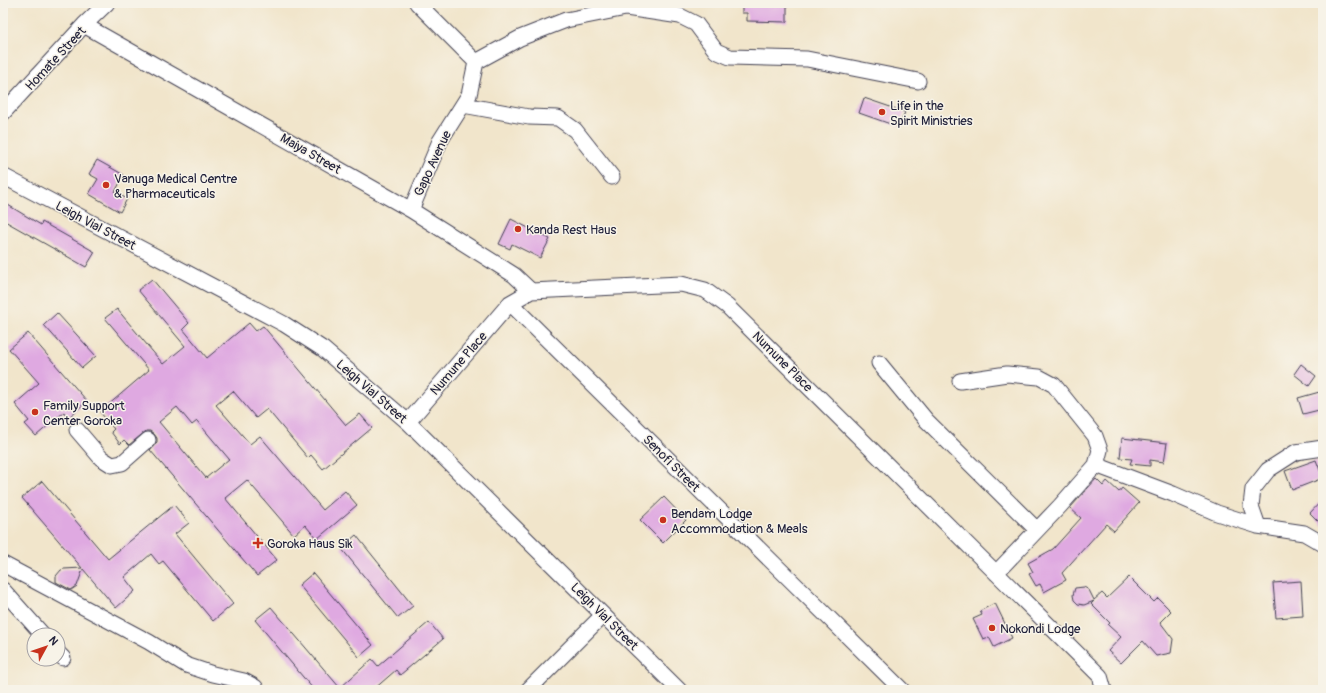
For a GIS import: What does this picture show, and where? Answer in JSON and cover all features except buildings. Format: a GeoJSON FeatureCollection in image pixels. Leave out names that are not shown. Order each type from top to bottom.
{"type":"FeatureCollection","features":[{"type":"Feature","properties":{"kind":"street","name":"Homate Street"},"geometry":{"type":"LineString","coordinates":[[3,113],[84,25],[107,3]]}},
{"type":"Feature","properties":{"kind":"street"},"geometry":{"type":"LineString","coordinates":[[417,3],[476,62],[520,38],[566,20],[626,6],[680,16],[696,24],[716,52],[730,58],[807,59],[918,81]]}},
{"type":"Feature","properties":{"kind":"street","name":"Maiya Street"},"geometry":{"type":"LineString","coordinates":[[84,25],[411,210],[514,275],[531,291]]}},
{"type":"Feature","properties":{"kind":"street","name":"Gapo Avenue"},"geometry":{"type":"LineString","coordinates":[[411,210],[440,142],[469,95],[476,62]]}},
{"type":"Feature","properties":{"kind":"street"},"geometry":{"type":"LineString","coordinates":[[463,104],[529,117],[558,118],[575,130],[612,177]]}},
{"type":"Feature","properties":{"kind":"street","name":"Leigh Vial Street"},"geometry":{"type":"LineString","coordinates":[[3,176],[284,324],[323,349],[408,422],[679,690]]}},
{"type":"Feature","properties":{"kind":"street","name":"Numune Place"},"geometry":{"type":"LineString","coordinates":[[408,422],[510,303],[531,291],[682,284],[705,290],[728,306],[1100,676],[1104,690]]}},
{"type":"Feature","properties":{"kind":"street","name":"Senofi Street"},"geometry":{"type":"LineString","coordinates":[[510,303],[902,690]]}},
{"type":"Feature","properties":{"kind":"street"},"geometry":{"type":"LineString","coordinates":[[879,363],[926,420],[1037,530]]}},
{"type":"Feature","properties":{"kind":"street"},"geometry":{"type":"LineString","coordinates":[[960,381],[1007,374],[1039,378],[1054,385],[1094,436],[1100,450],[1096,465],[996,573]]}},
{"type":"Feature","properties":{"kind":"street"},"geometry":{"type":"LineString","coordinates":[[77,430],[101,458],[112,465],[122,463],[148,440]]}},
{"type":"Feature","properties":{"kind":"street"},"geometry":{"type":"LineString","coordinates":[[1258,526],[1251,506],[1253,489],[1268,470],[1296,452],[1323,448]]}},
{"type":"Feature","properties":{"kind":"street"},"geometry":{"type":"LineString","coordinates":[[1096,465],[1173,494],[1217,513],[1258,526],[1304,533],[1323,544]]}},
{"type":"Feature","properties":{"kind":"street"},"geometry":{"type":"LineString","coordinates":[[3,564],[149,642],[186,665],[213,674],[244,681],[258,690]]}},
{"type":"Feature","properties":{"kind":"street"},"geometry":{"type":"LineString","coordinates":[[3,590],[36,627]]}},
{"type":"Feature","properties":{"kind":"street"},"geometry":{"type":"LineString","coordinates":[[528,690],[603,615]]}},
{"type":"Feature","properties":{"kind":"place","name":"Life in the Spirit Ministries"},"geometry":{"type":"Point","coordinates":[882,112]}},
{"type":"Feature","properties":{"kind":"place","name":"Vanuga Medical Centre & Pharmaceuticals"},"geometry":{"type":"Point","coordinates":[106,185]}},
{"type":"Feature","properties":{"kind":"place","name":"Kanda Rest Haus"},"geometry":{"type":"Point","coordinates":[518,229]}},
{"type":"Feature","properties":{"kind":"place","name":"Family Support Center Goroka"},"geometry":{"type":"Point","coordinates":[35,412]}},
{"type":"Feature","properties":{"kind":"place","name":"Bendam Lodge Accommodation & Meals"},"geometry":{"type":"Point","coordinates":[663,520]}},
{"type":"Feature","properties":{"kind":"place","name":"Goroka Haus Sik"},"geometry":{"type":"Point","coordinates":[258,543]}},
{"type":"Feature","properties":{"kind":"place","name":"Nokondi Lodge"},"geometry":{"type":"Point","coordinates":[992,628]}}]}
